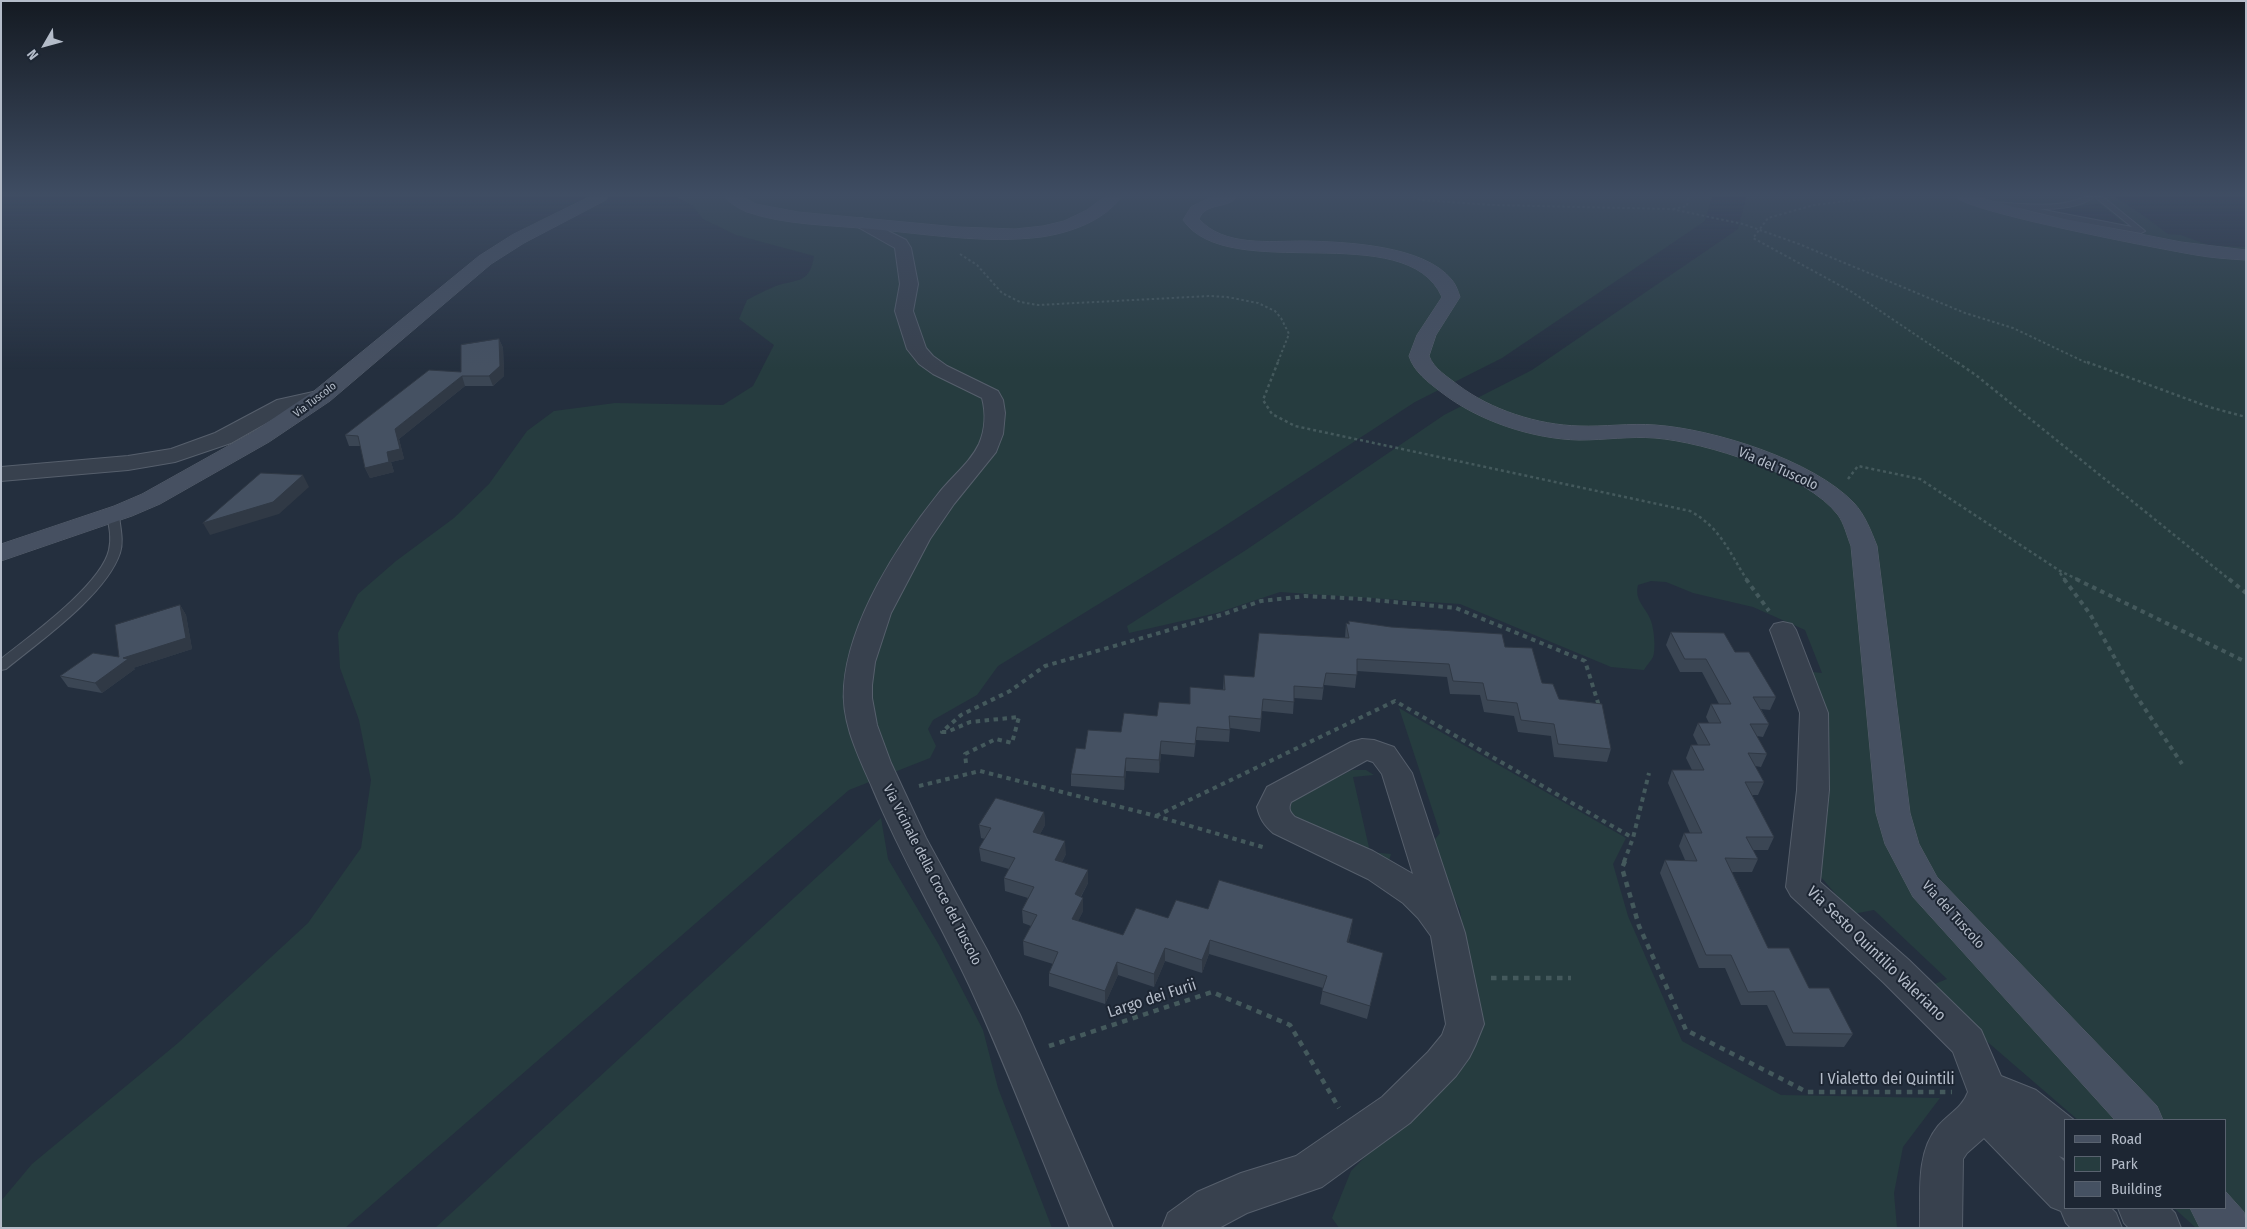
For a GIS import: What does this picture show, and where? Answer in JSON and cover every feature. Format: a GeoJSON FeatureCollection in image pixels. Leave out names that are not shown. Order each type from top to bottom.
{"type":"FeatureCollection","features":[{"type":"Feature","properties":{"kind":"street","name":"Via Tuscolo"},"geometry":{"type":"LineString","coordinates":[[1,553],[113,515],[179,485],[272,430],[322,396],[494,254]]}},
{"type":"Feature","properties":{"kind":"street","name":"Via Vicinale della Croce del Tuscolo"},"geometry":{"type":"LineString","coordinates":[[904,254],[908,284],[904,311],[917,349],[926,360],[940,370],[991,395],[995,412],[992,436],[984,455],[944,501],[916,544],[889,593],[863,655],[858,688],[860,713],[870,748],[889,794],[912,843],[987,985],[1092,1228]]}},
{"type":"Feature","properties":{"kind":"street","name":"Via del Tuscolo"},"geometry":{"type":"LineString","coordinates":[[1376,254],[1413,262],[1431,270],[1444,280],[1449,287],[1451,297],[1421,346],[1419,356],[1426,369],[1459,397],[1521,422],[1576,433],[1634,430],[1668,433],[1707,441],[1740,451],[1808,480],[1833,496],[1846,509],[1854,522],[1864,546],[1893,813],[1902,844],[1925,886],[2141,1119]]}},
{"type":"Feature","properties":{"kind":"street"},"geometry":{"type":"LineString","coordinates":[[1,474],[107,466],[175,455],[228,436],[284,404],[322,396]]}},
{"type":"Feature","properties":{"kind":"street","name":"Via Sesto Quintilio Valeriano"},"geometry":{"type":"LineString","coordinates":[[1783,630],[1814,713],[1813,790],[1804,887],[1896,971],[1968,1042],[1985,1100]]}},
{"type":"Feature","properties":{"kind":"street"},"geometry":{"type":"LineString","coordinates":[[1183,1228],[1212,1207],[1241,1194],[1307,1173],[1358,1139],[1396,1110],[1442,1064],[1456,1046],[1465,1024],[1448,933],[1397,773],[1386,756],[1373,748],[1362,749],[1278,796],[1273,807],[1276,818],[1284,825],[1375,867],[1413,893],[1431,909],[1448,933]]}},
{"type":"Feature","properties":{"kind":"street"},"geometry":{"type":"LineString","coordinates":[[1941,1228],[1943,1155],[1953,1139],[1969,1126],[1985,1100],[2006,1094],[2031,1107],[2064,1138]]}},
{"type":"Feature","properties":{"kind":"street"},"geometry":{"type":"LineString","coordinates":[[1985,1100],[2064,1190]]}},
{"type":"Feature","properties":{"kind":"street"},"geometry":{"type":"LineString","coordinates":[[2083,1209],[2102,1228]]}},
{"type":"Feature","properties":{"kind":"street"},"geometry":{"type":"LineString","coordinates":[[2139,1209],[2160,1228]]}},
{"type":"Feature","properties":{"kind":"street"},"geometry":{"type":"LineString","coordinates":[[2213,1209],[2228,1228]]}},
{"type":"Feature","properties":{"kind":"lane"},"geometry":{"type":"LineString","coordinates":[[1,666],[84,594],[106,571],[115,550],[113,515]]}},
{"type":"Feature","properties":{"kind":"path"},"geometry":{"type":"LineString","coordinates":[[961,254],[977,265],[1002,293],[1020,302],[1059,306],[1210,296],[1237,298],[1262,305],[1279,314],[1288,334],[1263,400],[1272,414],[1295,426],[1690,511],[1706,519],[1718,530],[1741,572],[1783,630]]}},
{"type":"Feature","properties":{"kind":"path"},"geometry":{"type":"LineString","coordinates":[[1783,254],[1852,292],[1977,376],[2246,594]]}},
{"type":"Feature","properties":{"kind":"path"},"geometry":{"type":"LineString","coordinates":[[1824,254],[1965,313],[2013,328],[2090,364],[2209,407],[2246,416]]}},
{"type":"Feature","properties":{"kind":"path"},"geometry":{"type":"LineString","coordinates":[[1833,496],[1858,466],[1920,479],[2060,572],[2246,662]]}},
{"type":"Feature","properties":{"kind":"path"},"geometry":{"type":"LineString","coordinates":[[2060,572],[2090,614],[2134,694],[2182,764]]}},
{"type":"Feature","properties":{"kind":"path"},"geometry":{"type":"LineString","coordinates":[[966,763],[965,754],[996,739],[1012,743],[1019,717],[970,722],[947,732],[942,732],[961,715],[1010,691],[1045,666],[1221,615],[1262,601],[1305,596],[1363,599],[1456,608],[1585,661],[1600,712]]}},
{"type":"Feature","properties":{"kind":"path"},"geometry":{"type":"LineString","coordinates":[[1156,816],[1394,701],[1632,838]]}},
{"type":"Feature","properties":{"kind":"path"},"geometry":{"type":"LineString","coordinates":[[889,794],[980,772],[1156,816],[1276,851]]}},
{"type":"Feature","properties":{"kind":"path","name":"I Vialetto dei Quintili"},"geometry":{"type":"LineString","coordinates":[[1649,773],[1622,868],[1639,926],[1686,1030],[1807,1092],[1985,1100]]}},
{"type":"Feature","properties":{"kind":"path"},"geometry":{"type":"LineString","coordinates":[[1483,978],[1571,978]]}},
{"type":"Feature","properties":{"kind":"path","name":"Largo dei Furii"},"geometry":{"type":"LineString","coordinates":[[1046,1047],[1212,992],[1290,1024],[1358,1139]]}},
{"type":"Feature","properties":{"kind":"green space"},"geometry":{"type":"Polygon","coordinates":[[[808,254],[1656,254],[1502,358],[1415,402],[1214,533],[998,666],[977,695],[933,720],[928,729],[936,746],[930,758],[849,790],[345,1228],[1,1228],[1,1201],[32,1164],[178,1043],[308,923],[361,848],[371,780],[359,720],[340,668],[338,633],[358,594],[396,561],[454,518],[489,484],[527,431],[554,411],[615,403],[723,405],[753,386],[774,345],[739,319],[747,300],[776,286],[796,281],[806,276],[814,256],[808,254]]]}},
{"type":"Feature","properties":{"kind":"green space"},"geometry":{"type":"Polygon","coordinates":[[[1701,254],[2246,254],[2246,1228],[2196,1228],[2175,1209],[2227,1209],[2227,1119],[2077,1119],[1925,988],[1947,979],[1874,910],[1853,914],[1806,860],[1803,671],[1822,673],[1805,630],[1753,607],[1693,593],[1666,582],[1651,581],[1638,585],[1637,591],[1639,600],[1651,621],[1654,639],[1653,657],[1644,670],[1611,667],[1460,604],[1280,592],[1217,613],[1129,633],[1127,626],[1246,550],[1444,415],[1532,370],[1701,254]]]}},
{"type":"Feature","properties":{"kind":"green space"},"geometry":{"type":"Polygon","coordinates":[[[1399,708],[1626,838],[1613,864],[1628,916],[1682,1041],[1781,1095],[1940,1098],[1903,1147],[1894,1193],[1897,1228],[1339,1228],[1332,1218],[1351,1171],[1387,1135],[1476,1028],[1460,910],[1429,847],[1440,833],[1399,708]]]}},
{"type":"Feature","properties":{"kind":"green space"},"geometry":{"type":"Polygon","coordinates":[[[1352,770],[1366,770],[1374,775],[1353,777],[1370,852],[1391,854],[1389,861],[1294,822],[1285,808],[1291,801],[1352,770]]]}},
{"type":"Feature","properties":{"kind":"green space"},"geometry":{"type":"Polygon","coordinates":[[[881,818],[888,859],[939,945],[983,1030],[998,1088],[1052,1228],[435,1228],[881,818]]]}},
{"type":"Feature","properties":{"kind":"building"},"geometry":{"type":"Polygon","coordinates":[[[499,339],[500,366],[489,376],[462,376],[395,429],[400,449],[387,452],[389,462],[365,468],[358,436],[345,435],[429,370],[461,372],[461,345],[499,339]]]}},
{"type":"Feature","properties":{"kind":"building"},"geometry":{"type":"Polygon","coordinates":[[[261,473],[303,475],[273,502],[203,523],[261,473]]]}},
{"type":"Feature","properties":{"kind":"building"},"geometry":{"type":"Polygon","coordinates":[[[180,605],[186,638],[123,658],[128,659],[95,683],[60,676],[93,653],[119,657],[115,625],[180,605]]]}},
{"type":"Feature","properties":{"kind":"building"},"geometry":{"type":"Polygon","coordinates":[[[1349,621],[1391,627],[1502,634],[1505,647],[1532,648],[1542,683],[1553,684],[1559,699],[1602,704],[1611,749],[1558,744],[1554,724],[1521,720],[1517,703],[1487,700],[1483,683],[1453,681],[1449,664],[1357,659],[1357,675],[1326,673],[1323,688],[1294,686],[1294,702],[1263,699],[1261,719],[1229,716],[1230,730],[1197,727],[1195,744],[1161,741],[1159,760],[1126,758],[1124,777],[1071,774],[1076,748],[1085,749],[1088,730],[1121,732],[1124,713],[1157,716],[1159,702],[1190,704],[1190,687],[1225,690],[1224,675],[1254,677],[1259,633],[1349,638],[1346,623],[1349,624],[1349,621]]]}},
{"type":"Feature","properties":{"kind":"building"},"geometry":{"type":"Polygon","coordinates":[[[1671,632],[1724,633],[1735,652],[1749,652],[1776,697],[1753,697],[1769,724],[1750,724],[1767,754],[1748,753],[1764,782],[1745,782],[1774,837],[1746,837],[1758,859],[1725,858],[1768,948],[1789,948],[1809,988],[1829,988],[1853,1034],[1793,1033],[1774,991],[1748,992],[1731,955],[1706,955],[1665,860],[1697,861],[1684,833],[1702,833],[1672,770],[1704,770],[1691,745],[1710,745],[1698,723],[1721,723],[1711,704],[1731,704],[1706,659],[1685,659],[1671,632]]]}},
{"type":"Feature","properties":{"kind":"building"},"geometry":{"type":"Polygon","coordinates":[[[996,798],[1044,812],[1033,832],[1065,841],[1055,860],[1088,870],[1075,894],[1083,898],[1072,919],[1123,935],[1136,908],[1168,918],[1176,900],[1208,909],[1219,880],[1353,919],[1347,942],[1383,953],[1370,1006],[1322,991],[1327,976],[1210,940],[1202,960],[1165,948],[1154,974],[1117,962],[1105,991],[1049,973],[1058,952],[1023,941],[1037,915],[1022,910],[1034,887],[1004,878],[1015,858],[979,848],[991,828],[979,825],[996,798]]]}}]}
